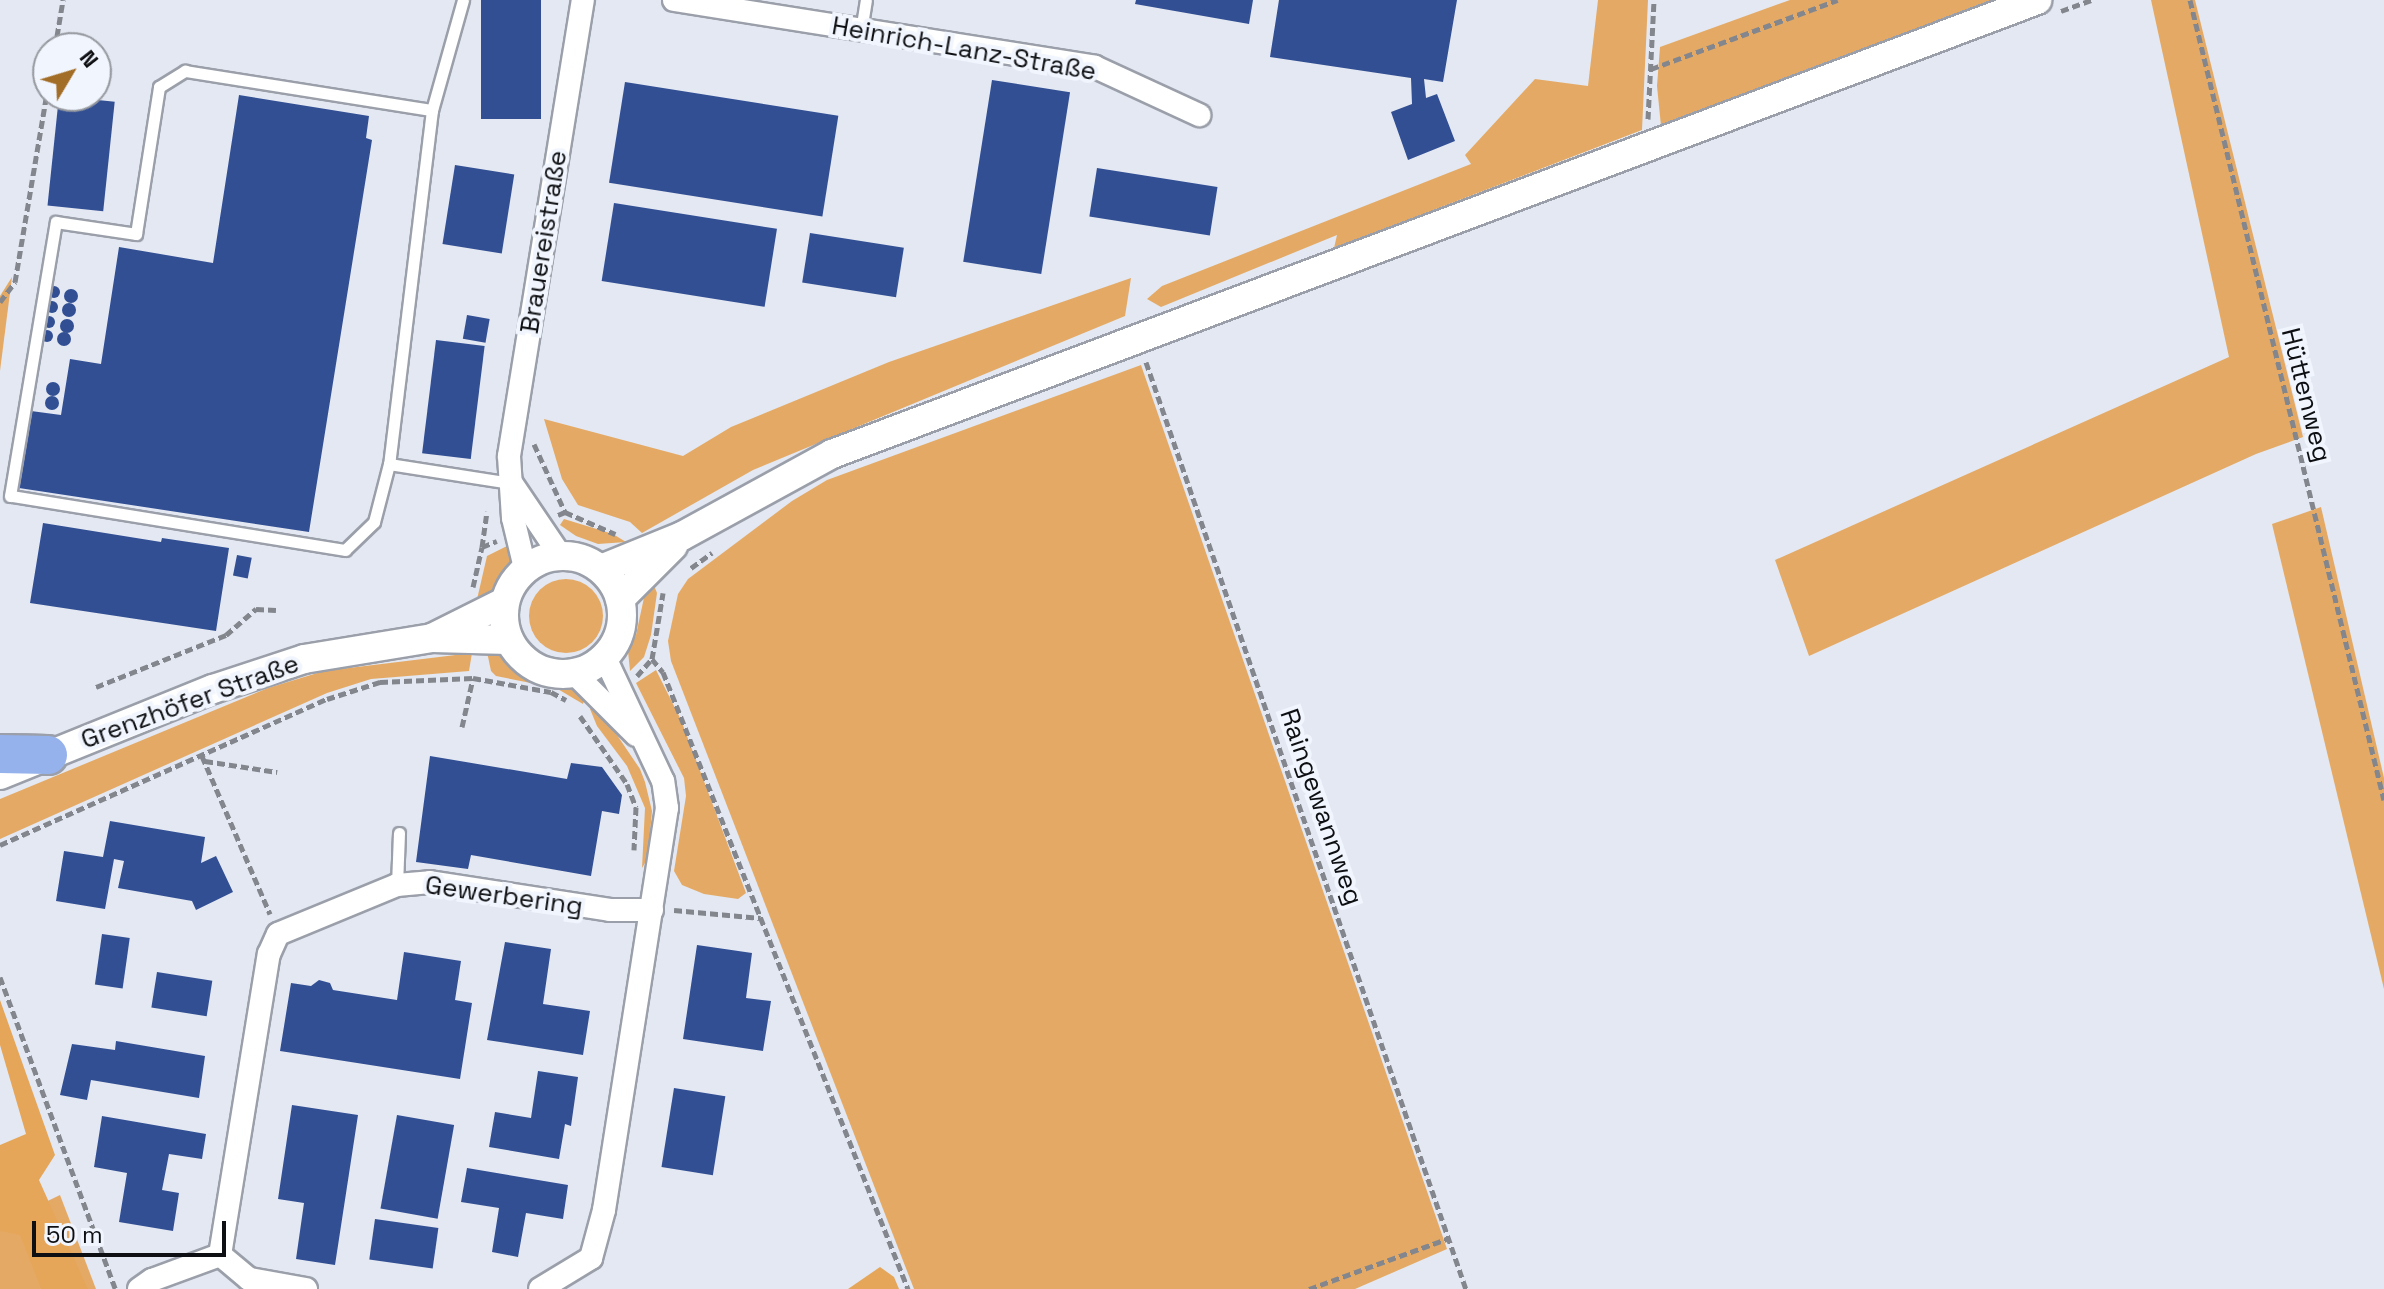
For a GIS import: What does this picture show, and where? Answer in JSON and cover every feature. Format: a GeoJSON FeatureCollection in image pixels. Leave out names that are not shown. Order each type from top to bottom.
{"type":"FeatureCollection","features":[{"type":"Feature","properties":{"kind":"highway"},"geometry":{"type":"LineString","coordinates":[[0,754],[48,755]]}},
{"type":"Feature","properties":{"kind":"street","name":"Brauereistraße"},"geometry":{"type":"LineString","coordinates":[[525,568],[513,518],[509,456],[583,0]]}},
{"type":"Feature","properties":{"kind":"street","name":"Heinrich-Lanz-Straße"},"geometry":{"type":"LineString","coordinates":[[674,0],[1095,67],[1199,115]]}},
{"type":"Feature","properties":{"kind":"street"},"geometry":{"type":"LineString","coordinates":[[601,569],[682,536],[832,454],[2037,0]]}},
{"type":"Feature","properties":{"kind":"street"},"geometry":{"type":"LineString","coordinates":[[511,483],[560,555]]}},
{"type":"Feature","properties":{"kind":"street"},"geometry":{"type":"LineString","coordinates":[[620,599],[682,536]]}},
{"type":"Feature","properties":{"kind":"street"},"geometry":{"type":"LineString","coordinates":[[560,555],[589,561],[601,569],[620,599],[621,630],[605,658],[575,674],[555,675],[536,669],[520,657],[504,628],[504,602],[511,584],[525,568],[541,559],[560,555]]}},
{"type":"Feature","properties":{"kind":"street","name":"Grenzhöfer Straße"},"geometry":{"type":"LineString","coordinates":[[432,638],[504,602]]}},
{"type":"Feature","properties":{"kind":"street","name":"Grenzhöfer Straße"},"geometry":{"type":"LineString","coordinates":[[0,775],[213,689],[304,659],[432,638],[509,640]]}},
{"type":"Feature","properties":{"kind":"street"},"geometry":{"type":"LineString","coordinates":[[540,1289],[591,1258],[604,1210],[667,808],[663,781],[605,658]]}},
{"type":"Feature","properties":{"kind":"street"},"geometry":{"type":"LineString","coordinates":[[575,674],[646,745]]}},
{"type":"Feature","properties":{"kind":"street","name":"Gewerbering"},"geometry":{"type":"LineString","coordinates":[[278,934],[397,885],[430,882],[610,910],[652,910]]}},
{"type":"Feature","properties":{"kind":"street"},"geometry":{"type":"LineString","coordinates":[[220,1255],[269,954],[278,934]]}},
{"type":"Feature","properties":{"kind":"street"},"geometry":{"type":"LineString","coordinates":[[139,1289],[152,1280],[220,1255]]}},
{"type":"Feature","properties":{"kind":"street"},"geometry":{"type":"LineString","coordinates":[[220,1255],[249,1279],[306,1289]]}},
{"type":"Feature","properties":{"kind":"lane"},"geometry":{"type":"LineString","coordinates":[[432,110],[185,71],[159,87],[136,234],[56,222],[10,496],[345,550],[374,522],[389,464],[432,110],[463,0]]}},
{"type":"Feature","properties":{"kind":"lane"},"geometry":{"type":"LineString","coordinates":[[861,32],[866,0]]}},
{"type":"Feature","properties":{"kind":"lane"},"geometry":{"type":"LineString","coordinates":[[389,464],[511,483]]}},
{"type":"Feature","properties":{"kind":"lane"},"geometry":{"type":"LineString","coordinates":[[397,885],[399,833]]}},
{"type":"Feature","properties":{"kind":"path"},"geometry":{"type":"LineString","coordinates":[[58,32],[63,0]]}},
{"type":"Feature","properties":{"kind":"path"},"geometry":{"type":"LineString","coordinates":[[1647,147],[1654,0]]}},
{"type":"Feature","properties":{"kind":"path"},"geometry":{"type":"LineString","coordinates":[[1651,69],[1838,0]]}},
{"type":"Feature","properties":{"kind":"path","name":"Hüttenweg"},"geometry":{"type":"LineString","coordinates":[[2190,0],[2384,800]]}},
{"type":"Feature","properties":{"kind":"path"},"geometry":{"type":"LineString","coordinates":[[0,302],[15,282],[44,112]]}},
{"type":"Feature","properties":{"kind":"path","name":"Raingewannweg"},"geometry":{"type":"LineString","coordinates":[[1142,337],[1149,372],[1466,1289]]}},
{"type":"Feature","properties":{"kind":"path"},"geometry":{"type":"LineString","coordinates":[[515,417],[534,443],[565,512]]}},
{"type":"Feature","properties":{"kind":"path"},"geometry":{"type":"LineString","coordinates":[[619,688],[642,672],[652,659],[664,590],[672,583]]}},
{"type":"Feature","properties":{"kind":"path"},"geometry":{"type":"LineString","coordinates":[[96,687],[226,635],[256,609],[276,610]]}},
{"type":"Feature","properties":{"kind":"path"},"geometry":{"type":"LineString","coordinates":[[652,659],[663,672],[908,1289]]}},
{"type":"Feature","properties":{"kind":"path"},"geometry":{"type":"LineString","coordinates":[[462,727],[473,678]]}},
{"type":"Feature","properties":{"kind":"path"},"geometry":{"type":"LineString","coordinates":[[0,845],[203,759],[327,699],[380,682],[473,678],[551,692],[567,700],[627,784],[636,807],[634,862]]}},
{"type":"Feature","properties":{"kind":"path"},"geometry":{"type":"LineString","coordinates":[[203,759],[277,772]]}},
{"type":"Feature","properties":{"kind":"path"},"geometry":{"type":"LineString","coordinates":[[203,759],[278,934]]}},
{"type":"Feature","properties":{"kind":"path"},"geometry":{"type":"LineString","coordinates":[[652,910],[761,918]]}},
{"type":"Feature","properties":{"kind":"path"},"geometry":{"type":"LineString","coordinates":[[0,977],[116,1289]]}},
{"type":"Feature","properties":{"kind":"path"},"geometry":{"type":"LineString","coordinates":[[1309,1289],[1449,1238]]}},
{"type":"Feature","properties":{"kind":"shaded area"},"geometry":{"type":"Polygon","coordinates":[[[1598,0],[1648,0],[1642,130],[1334,248],[1337,235],[1161,307],[1147,299],[1162,286],[1471,164],[1465,155],[1535,79],[1588,86],[1598,0]]]}},
{"type":"Feature","properties":{"kind":"shaded area"},"geometry":{"type":"Polygon","coordinates":[[[1790,0],[2006,0],[1661,126],[1657,86],[1660,47],[1790,0]]]}},
{"type":"Feature","properties":{"kind":"shaded area"},"geometry":{"type":"Polygon","coordinates":[[[2151,0],[2195,0],[2303,437],[2256,454],[1809,656],[1775,560],[2229,357],[2151,0]]]}},
{"type":"Feature","properties":{"kind":"shaded area"},"geometry":{"type":"Polygon","coordinates":[[[12,277],[0,371],[0,296],[12,277]]]}},
{"type":"Feature","properties":{"kind":"shaded area"},"geometry":{"type":"Polygon","coordinates":[[[1131,278],[1125,316],[753,470],[642,533],[630,522],[578,505],[562,479],[544,419],[683,456],[731,427],[889,362],[1131,278]]]}},
{"type":"Feature","properties":{"kind":"shaded area"},"geometry":{"type":"Polygon","coordinates":[[[1141,365],[1447,1249],[1355,1289],[914,1289],[671,661],[668,641],[678,594],[688,579],[792,501],[827,480],[1141,365]]]}},
{"type":"Feature","properties":{"kind":"shaded area"},"geometry":{"type":"Polygon","coordinates":[[[2321,507],[2384,778],[2384,989],[2272,524],[2321,507]]]}},
{"type":"Feature","properties":{"kind":"shaded area"},"geometry":{"type":"Polygon","coordinates":[[[564,519],[613,534],[626,542],[598,544],[576,536],[560,525],[564,519]]]}},
{"type":"Feature","properties":{"kind":"shaded area"},"geometry":{"type":"Polygon","coordinates":[[[513,543],[513,572],[501,589],[475,608],[487,556],[513,543]]]}},
{"type":"Feature","properties":{"kind":"shaded area"},"geometry":{"type":"Polygon","coordinates":[[[559,579],[573,579],[587,585],[597,595],[603,616],[597,637],[587,647],[573,653],[559,653],[545,647],[535,637],[529,623],[529,609],[535,595],[545,585],[559,579]]]}},
{"type":"Feature","properties":{"kind":"shaded area"},"geometry":{"type":"Polygon","coordinates":[[[653,583],[657,593],[651,635],[644,657],[630,671],[628,651],[636,635],[645,593],[653,583]]]}},
{"type":"Feature","properties":{"kind":"shaded area"},"geometry":{"type":"Polygon","coordinates":[[[487,652],[500,654],[545,680],[576,690],[585,698],[583,704],[556,688],[496,676],[491,671],[487,652]]]}},
{"type":"Feature","properties":{"kind":"shaded area"},"geometry":{"type":"Polygon","coordinates":[[[472,653],[469,671],[371,679],[327,693],[0,839],[0,799],[268,688],[324,671],[472,653]]]}},
{"type":"Feature","properties":{"kind":"shaded area"},"geometry":{"type":"Polygon","coordinates":[[[656,670],[681,720],[746,893],[738,899],[704,894],[682,885],[674,871],[686,796],[684,778],[636,683],[656,670]]]}},
{"type":"Feature","properties":{"kind":"shaded area"},"geometry":{"type":"Polygon","coordinates":[[[598,707],[640,769],[645,782],[652,811],[648,858],[642,868],[645,808],[627,766],[597,726],[590,709],[598,707]]]}},
{"type":"Feature","properties":{"kind":"shaded area"},"geometry":{"type":"Polygon","coordinates":[[[0,1000],[55,1155],[39,1180],[88,1289],[41,1289],[20,1235],[0,1231],[0,1145],[26,1134],[0,1045],[0,1000]]]}},
{"type":"Feature","properties":{"kind":"shaded area"},"geometry":{"type":"Polygon","coordinates":[[[60,1195],[96,1289],[0,1289],[0,1224],[60,1195]]]}},
{"type":"Feature","properties":{"kind":"shaded area"},"geometry":{"type":"Polygon","coordinates":[[[880,1267],[894,1277],[899,1289],[848,1289],[880,1267]]]}},
{"type":"Feature","properties":{"kind":"building"},"geometry":{"type":"Polygon","coordinates":[[[481,0],[541,0],[541,119],[481,119],[481,0]]]}},
{"type":"Feature","properties":{"kind":"building"},"geometry":{"type":"Polygon","coordinates":[[[1136,0],[1253,0],[1249,24],[1135,4],[1136,0]]]}},
{"type":"Feature","properties":{"kind":"building"},"geometry":{"type":"Polygon","coordinates":[[[1279,0],[1457,0],[1443,82],[1424,79],[1426,98],[1437,94],[1455,141],[1408,160],[1391,112],[1412,104],[1411,78],[1270,57],[1279,0]]]}},
{"type":"Feature","properties":{"kind":"building"},"geometry":{"type":"Polygon","coordinates":[[[992,80],[1070,92],[1041,274],[963,262],[992,80]]]}},
{"type":"Feature","properties":{"kind":"building"},"geometry":{"type":"Polygon","coordinates":[[[625,82],[838,116],[822,217],[609,183],[625,82]]]}},
{"type":"Feature","properties":{"kind":"building"},"geometry":{"type":"Polygon","coordinates":[[[239,95],[369,116],[366,138],[372,140],[309,532],[19,488],[31,411],[61,415],[70,359],[101,364],[119,247],[213,263],[239,95]]]}},
{"type":"Feature","properties":{"kind":"building"},"geometry":{"type":"Polygon","coordinates":[[[112,102],[115,102],[103,211],[48,205],[57,112],[112,112],[112,102]]]}},
{"type":"Feature","properties":{"kind":"building"},"geometry":{"type":"Polygon","coordinates":[[[455,165],[514,174],[502,253],[442,244],[455,165]]]}},
{"type":"Feature","properties":{"kind":"building"},"geometry":{"type":"Polygon","coordinates":[[[1097,168],[1217,187],[1210,235],[1089,216],[1097,168]]]}},
{"type":"Feature","properties":{"kind":"building"},"geometry":{"type":"Polygon","coordinates":[[[614,203],[777,229],[765,307],[602,281],[614,203]]]}},
{"type":"Feature","properties":{"kind":"building"},"geometry":{"type":"Polygon","coordinates":[[[810,233],[904,248],[896,297],[802,282],[810,233]]]}},
{"type":"Feature","properties":{"kind":"building"},"geometry":{"type":"Polygon","coordinates":[[[54,286],[60,292],[54,298],[48,292],[54,286]]]}},
{"type":"Feature","properties":{"kind":"building"},"geometry":{"type":"Polygon","coordinates":[[[71,289],[78,296],[71,303],[64,296],[71,289]]]}},
{"type":"Feature","properties":{"kind":"building"},"geometry":{"type":"Polygon","coordinates":[[[52,301],[58,307],[52,313],[46,307],[52,301]]]}},
{"type":"Feature","properties":{"kind":"building"},"geometry":{"type":"Polygon","coordinates":[[[69,303],[76,310],[69,317],[62,310],[69,303]]]}},
{"type":"Feature","properties":{"kind":"building"},"geometry":{"type":"Polygon","coordinates":[[[467,315],[490,319],[485,343],[463,339],[467,315]]]}},
{"type":"Feature","properties":{"kind":"building"},"geometry":{"type":"Polygon","coordinates":[[[49,316],[55,322],[49,328],[43,322],[49,316]]]}},
{"type":"Feature","properties":{"kind":"building"},"geometry":{"type":"Polygon","coordinates":[[[67,319],[74,326],[67,333],[60,326],[67,319]]]}},
{"type":"Feature","properties":{"kind":"building"},"geometry":{"type":"Polygon","coordinates":[[[47,330],[53,336],[47,342],[41,336],[47,330]]]}},
{"type":"Feature","properties":{"kind":"building"},"geometry":{"type":"Polygon","coordinates":[[[64,332],[71,339],[64,346],[57,339],[64,332]]]}},
{"type":"Feature","properties":{"kind":"building"},"geometry":{"type":"Polygon","coordinates":[[[436,340],[485,346],[471,459],[422,453],[436,340]]]}},
{"type":"Feature","properties":{"kind":"building"},"geometry":{"type":"Polygon","coordinates":[[[53,382],[60,389],[53,396],[46,389],[53,382]]]}},
{"type":"Feature","properties":{"kind":"building"},"geometry":{"type":"Polygon","coordinates":[[[52,396],[59,403],[52,410],[45,403],[52,396]]]}},
{"type":"Feature","properties":{"kind":"building"},"geometry":{"type":"Polygon","coordinates":[[[43,523],[161,542],[162,538],[229,548],[216,631],[30,603],[43,523]]]}},
{"type":"Feature","properties":{"kind":"building"},"geometry":{"type":"Polygon","coordinates":[[[237,555],[252,558],[248,578],[233,576],[237,555]]]}},
{"type":"Feature","properties":{"kind":"building"},"geometry":{"type":"Polygon","coordinates":[[[430,756],[567,779],[571,763],[602,767],[622,795],[619,814],[602,811],[591,876],[471,855],[468,869],[416,862],[430,756]]]}},
{"type":"Feature","properties":{"kind":"building"},"geometry":{"type":"Polygon","coordinates":[[[110,821],[205,837],[201,863],[216,856],[233,892],[196,910],[192,901],[118,888],[124,861],[114,859],[105,909],[56,901],[64,851],[103,857],[110,821]]]}},
{"type":"Feature","properties":{"kind":"building"},"geometry":{"type":"Polygon","coordinates":[[[102,934],[130,938],[123,988],[95,985],[102,934]]]}},
{"type":"Feature","properties":{"kind":"building"},"geometry":{"type":"Polygon","coordinates":[[[505,942],[551,949],[543,1004],[590,1011],[583,1055],[487,1040],[505,942]]]}},
{"type":"Feature","properties":{"kind":"building"},"geometry":{"type":"Polygon","coordinates":[[[697,945],[752,953],[746,998],[771,1001],[763,1051],[683,1039],[697,945]]]}},
{"type":"Feature","properties":{"kind":"building"},"geometry":{"type":"Polygon","coordinates":[[[404,952],[461,961],[455,1000],[472,1003],[460,1079],[280,1051],[291,983],[311,986],[319,980],[330,983],[333,990],[397,1000],[404,952]]]}},
{"type":"Feature","properties":{"kind":"building"},"geometry":{"type":"Polygon","coordinates":[[[157,972],[212,981],[207,1016],[151,1008],[157,972]]]}},
{"type":"Feature","properties":{"kind":"building"},"geometry":{"type":"Polygon","coordinates":[[[116,1041],[205,1056],[199,1098],[91,1080],[87,1100],[60,1095],[72,1044],[115,1050],[116,1041]]]}},
{"type":"Feature","properties":{"kind":"building"},"geometry":{"type":"Polygon","coordinates":[[[538,1071],[578,1077],[571,1126],[565,1124],[559,1159],[489,1147],[495,1112],[531,1118],[538,1071]]]}},
{"type":"Feature","properties":{"kind":"building"},"geometry":{"type":"Polygon","coordinates":[[[674,1088],[725,1096],[713,1175],[661,1167],[674,1088]]]}},
{"type":"Feature","properties":{"kind":"building"},"geometry":{"type":"Polygon","coordinates":[[[292,1105],[358,1115],[335,1265],[296,1259],[304,1203],[278,1199],[292,1105]]]}},
{"type":"Feature","properties":{"kind":"building"},"geometry":{"type":"Polygon","coordinates":[[[397,1115],[454,1125],[438,1219],[381,1209],[397,1115]]]}},
{"type":"Feature","properties":{"kind":"building"},"geometry":{"type":"Polygon","coordinates":[[[102,1116],[206,1134],[202,1159],[169,1154],[162,1190],[179,1193],[173,1231],[119,1222],[127,1173],[94,1167],[102,1116]]]}},
{"type":"Feature","properties":{"kind":"building"},"geometry":{"type":"Polygon","coordinates":[[[467,1168],[568,1185],[563,1219],[526,1213],[518,1257],[492,1252],[499,1208],[461,1202],[467,1168]]]}},
{"type":"Feature","properties":{"kind":"building"},"geometry":{"type":"Polygon","coordinates":[[[375,1219],[438,1228],[433,1269],[369,1260],[375,1219]]]}}]}
